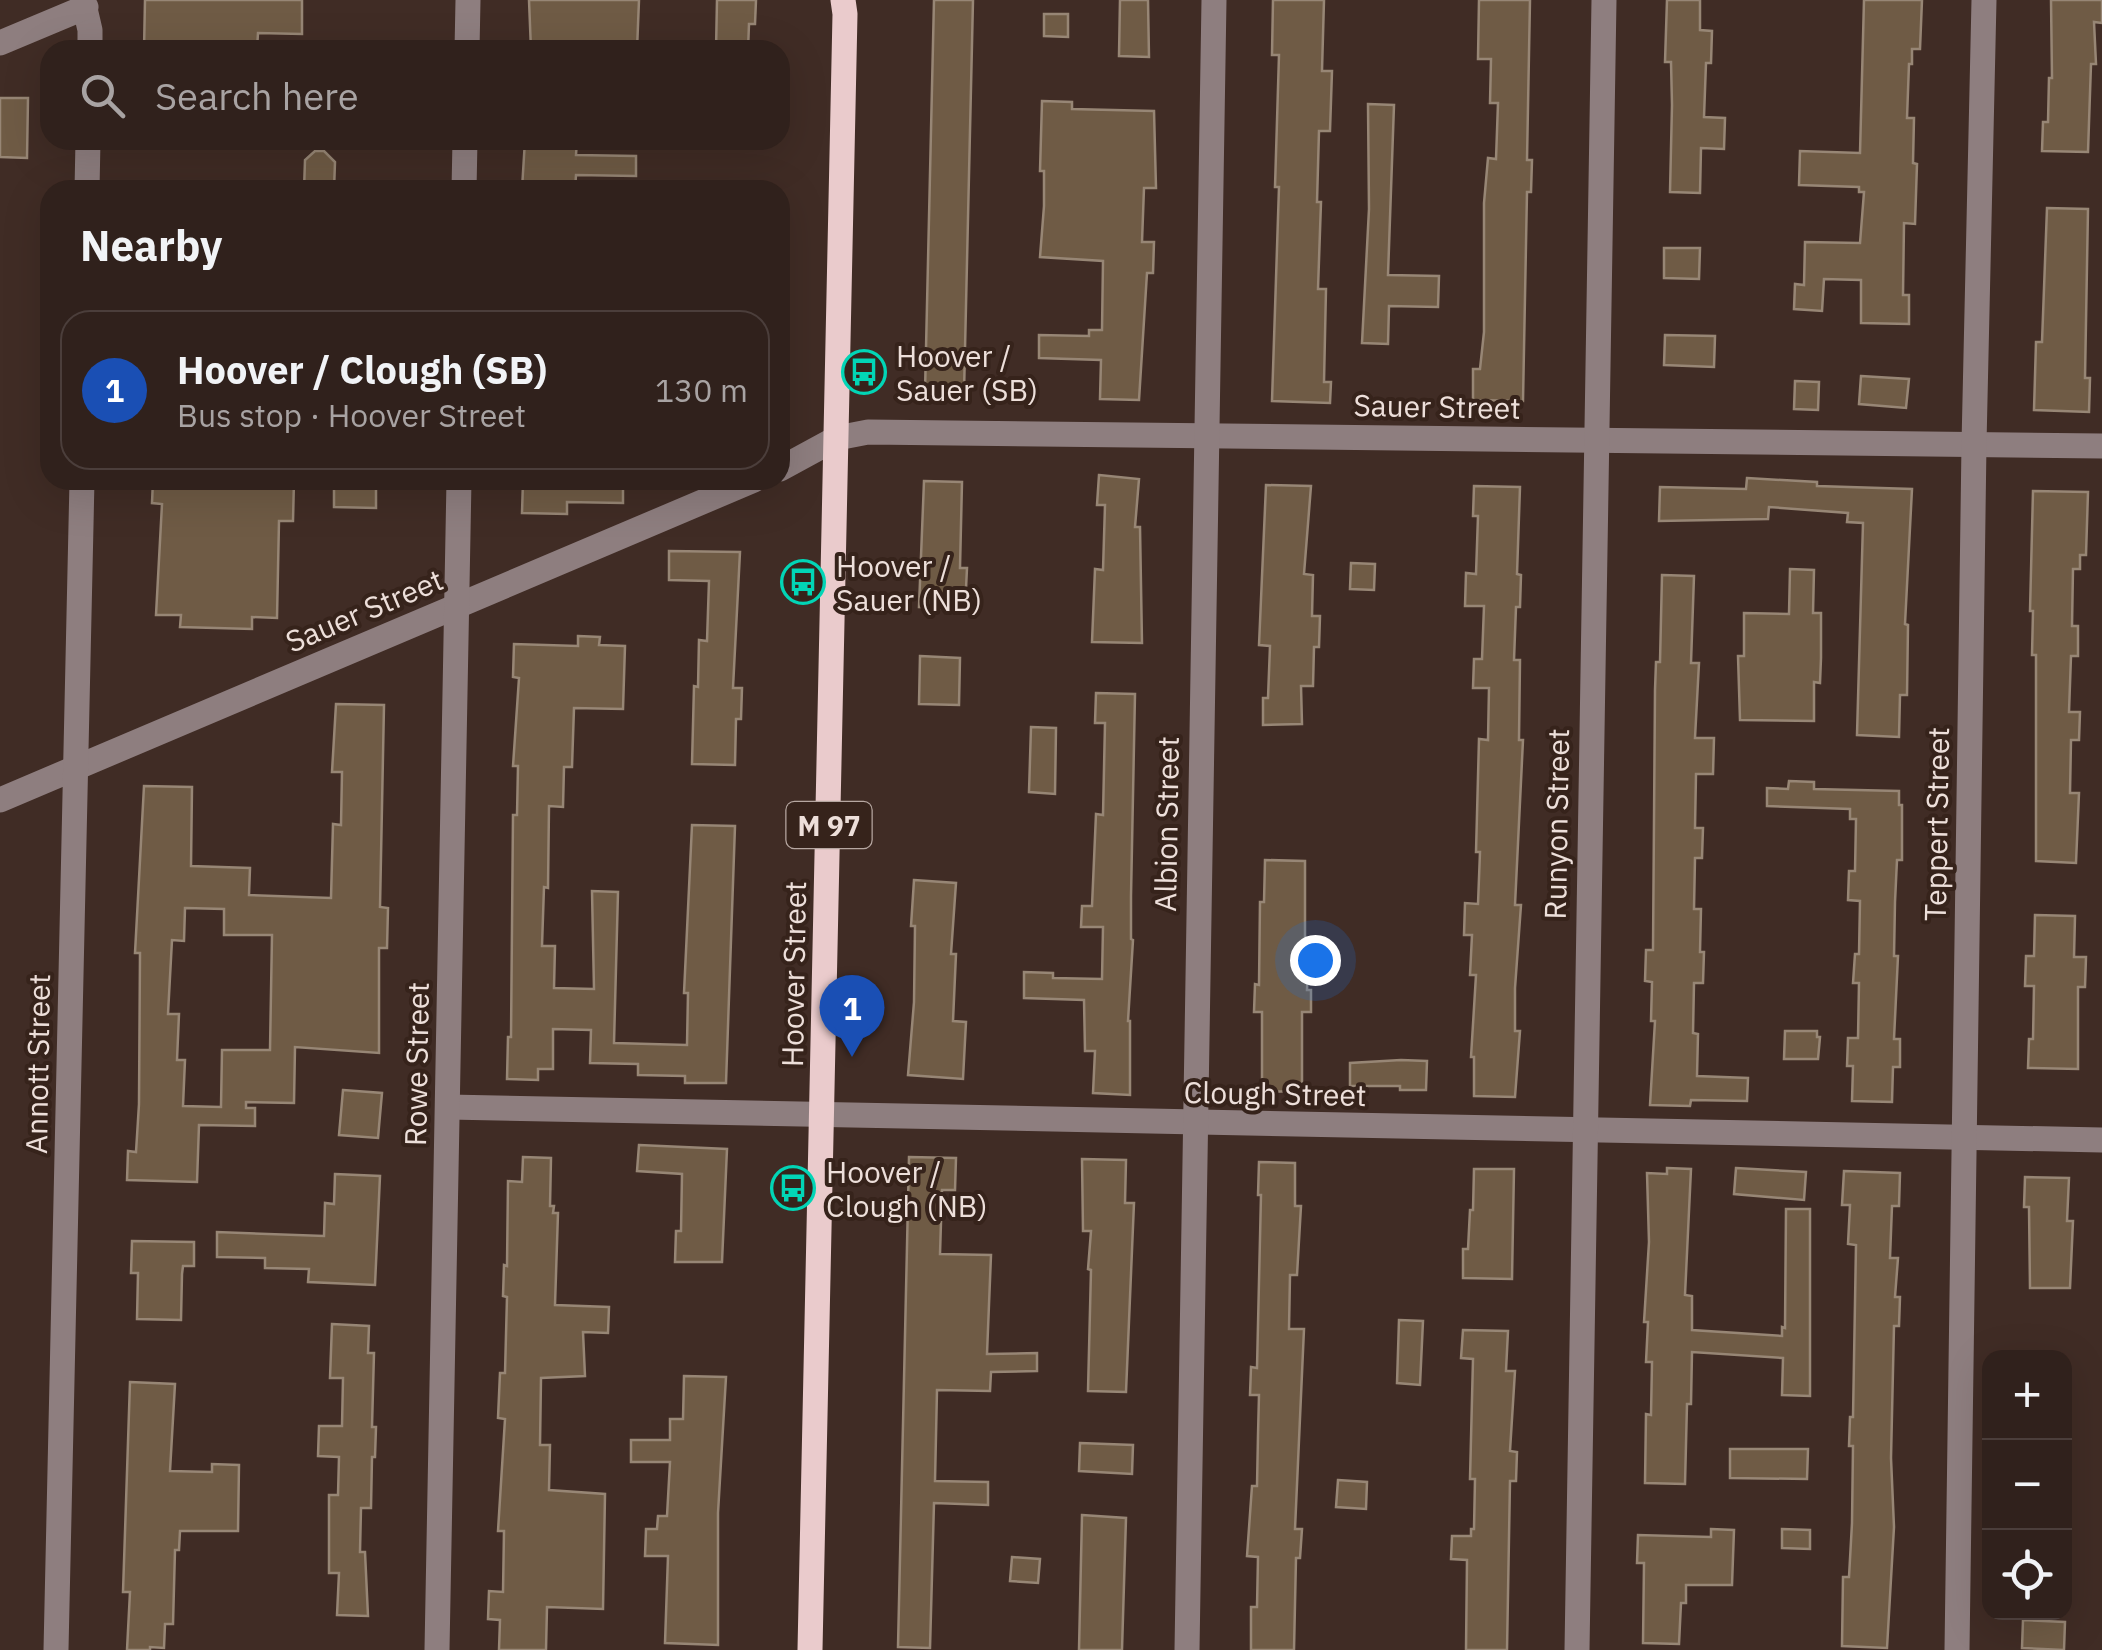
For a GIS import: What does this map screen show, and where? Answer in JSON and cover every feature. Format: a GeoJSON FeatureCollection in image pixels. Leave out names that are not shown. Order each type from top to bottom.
{"type":"FeatureCollection","features":[{"type":"Feature","properties":{"kind":"main road","name":"Hoover Street"},"geometry":{"type":"LineString","coordinates":[[810,1650],[838,438],[843,0]]}},
{"type":"Feature","properties":{"kind":"street"},"geometry":{"type":"LineString","coordinates":[[467,40],[468,0]]}},
{"type":"Feature","properties":{"kind":"street","name":"Albion Street"},"geometry":{"type":"LineString","coordinates":[[1188,1650],[1204,436],[1214,0]]}},
{"type":"Feature","properties":{"kind":"street","name":"Runyon Street"},"geometry":{"type":"LineString","coordinates":[[1577,1650],[1604,0]]}},
{"type":"Feature","properties":{"kind":"street","name":"Teppert Street"},"geometry":{"type":"LineString","coordinates":[[1957,1650],[1984,0]]}},
{"type":"Feature","properties":{"kind":"street"},"geometry":{"type":"LineString","coordinates":[[0,43],[84,4],[90,40]]}},
{"type":"Feature","properties":{"kind":"street"},"geometry":{"type":"LineString","coordinates":[[87,180],[88,150]]}},
{"type":"Feature","properties":{"kind":"street"},"geometry":{"type":"LineString","coordinates":[[464,180],[465,150]]}},
{"type":"Feature","properties":{"kind":"street","name":"Sauer Street"},"geometry":{"type":"LineString","coordinates":[[790,464],[838,438],[868,432],[2102,446]]}},
{"type":"Feature","properties":{"kind":"street","name":"Annott Street"},"geometry":{"type":"LineString","coordinates":[[56,1650],[82,490]]}},
{"type":"Feature","properties":{"kind":"street","name":"Rowe Street"},"geometry":{"type":"LineString","coordinates":[[437,1650],[460,490]]}},
{"type":"Feature","properties":{"kind":"street","name":"Sauer Street"},"geometry":{"type":"LineString","coordinates":[[0,800],[730,490]]}},
{"type":"Feature","properties":{"kind":"street","name":"Clough Street"},"geometry":{"type":"LineString","coordinates":[[448,1107],[2102,1140]]}},
{"type":"Feature","properties":{"kind":"building"},"geometry":{"type":"Polygon","coordinates":[[[145,0],[302,0],[302,34],[258,33],[258,40],[144,40],[145,0]]]}},
{"type":"Feature","properties":{"kind":"building"},"geometry":{"type":"Polygon","coordinates":[[[529,0],[639,0],[637,40],[531,40],[529,0]]]}},
{"type":"Feature","properties":{"kind":"building"},"geometry":{"type":"Polygon","coordinates":[[[717,0],[756,0],[755,24],[749,24],[748,40],[716,40],[717,0]]]}},
{"type":"Feature","properties":{"kind":"building"},"geometry":{"type":"Polygon","coordinates":[[[934,0],[973,0],[964,393],[925,392],[934,0]]]}},
{"type":"Feature","properties":{"kind":"building"},"geometry":{"type":"Polygon","coordinates":[[[1120,0],[1148,0],[1149,57],[1119,56],[1120,0]]]}},
{"type":"Feature","properties":{"kind":"building"},"geometry":{"type":"Polygon","coordinates":[[[1273,0],[1324,0],[1322,71],[1332,71],[1330,131],[1319,131],[1318,289],[1326,289],[1324,382],[1331,382],[1330,403],[1272,401],[1279,187],[1275,187],[1279,55],[1272,55],[1273,0]]]}},
{"type":"Feature","properties":{"kind":"building"},"geometry":{"type":"Polygon","coordinates":[[[1479,0],[1530,0],[1527,160],[1532,160],[1531,192],[1527,192],[1523,401],[1473,400],[1473,369],[1480,369],[1484,332],[1484,203],[1488,158],[1496,159],[1498,103],[1490,103],[1491,59],[1478,59],[1479,0]]]}},
{"type":"Feature","properties":{"kind":"building"},"geometry":{"type":"Polygon","coordinates":[[[1667,0],[1700,0],[1700,30],[1712,31],[1711,63],[1706,63],[1704,117],[1725,118],[1724,149],[1701,148],[1700,193],[1670,192],[1672,105],[1671,62],[1665,62],[1667,0]]]}},
{"type":"Feature","properties":{"kind":"building"},"geometry":{"type":"Polygon","coordinates":[[[1864,0],[1922,0],[1920,49],[1912,49],[1909,64],[1907,118],[1914,118],[1913,163],[1917,164],[1915,224],[1904,223],[1903,295],[1909,295],[1909,324],[1861,323],[1861,280],[1824,279],[1822,311],[1794,309],[1795,284],[1804,285],[1805,242],[1860,243],[1864,192],[1859,192],[1859,187],[1799,185],[1800,151],[1860,153],[1864,0]]]}},
{"type":"Feature","properties":{"kind":"building"},"geometry":{"type":"Polygon","coordinates":[[[2051,0],[2102,0],[2102,23],[2094,22],[2096,64],[2091,64],[2088,152],[2042,151],[2052,78],[2051,0]]]}},
{"type":"Feature","properties":{"kind":"building"},"geometry":{"type":"Polygon","coordinates":[[[1044,14],[1068,14],[1068,37],[1044,36],[1044,14]]]}},
{"type":"Feature","properties":{"kind":"building"},"geometry":{"type":"Polygon","coordinates":[[[0,98],[28,98],[27,158],[0,157],[0,98]]]}},
{"type":"Feature","properties":{"kind":"building"},"geometry":{"type":"Polygon","coordinates":[[[1042,101],[1072,102],[1072,109],[1154,111],[1156,188],[1144,188],[1142,242],[1154,242],[1153,273],[1147,273],[1139,400],[1100,399],[1101,360],[1039,358],[1039,335],[1089,336],[1089,330],[1102,330],[1103,261],[1040,257],[1044,206],[1044,171],[1040,171],[1042,101]]]}},
{"type":"Feature","properties":{"kind":"building"},"geometry":{"type":"Polygon","coordinates":[[[1368,104],[1394,105],[1388,275],[1439,276],[1438,307],[1389,306],[1388,344],[1362,343],[1369,209],[1368,104]]]}},
{"type":"Feature","properties":{"kind":"building"},"geometry":{"type":"Polygon","coordinates":[[[524,150],[636,156],[636,176],[576,175],[576,180],[523,180],[524,150]]]}},
{"type":"Feature","properties":{"kind":"building"},"geometry":{"type":"Polygon","coordinates":[[[315,151],[324,151],[335,162],[334,180],[304,180],[305,160],[315,151]]]}},
{"type":"Feature","properties":{"kind":"building"},"geometry":{"type":"Polygon","coordinates":[[[2047,208],[2088,209],[2085,378],[2090,378],[2089,412],[2034,410],[2036,342],[2042,342],[2047,208]]]}},
{"type":"Feature","properties":{"kind":"building"},"geometry":{"type":"Polygon","coordinates":[[[1664,248],[1700,248],[1699,279],[1664,278],[1664,248]]]}},
{"type":"Feature","properties":{"kind":"building"},"geometry":{"type":"Polygon","coordinates":[[[1665,335],[1715,336],[1714,367],[1664,365],[1665,335]]]}},
{"type":"Feature","properties":{"kind":"building"},"geometry":{"type":"Polygon","coordinates":[[[1861,376],[1909,379],[1906,408],[1859,404],[1861,376]]]}},
{"type":"Feature","properties":{"kind":"building"},"geometry":{"type":"Polygon","coordinates":[[[1795,381],[1819,382],[1818,410],[1794,409],[1795,381]]]}},
{"type":"Feature","properties":{"kind":"building"},"geometry":{"type":"Polygon","coordinates":[[[1099,475],[1139,479],[1135,527],[1140,527],[1142,643],[1092,642],[1095,569],[1103,570],[1105,505],[1097,505],[1099,475]]]}},
{"type":"Feature","properties":{"kind":"building"},"geometry":{"type":"Polygon","coordinates":[[[1747,478],[1817,482],[1817,486],[1912,489],[1905,624],[1907,695],[1900,695],[1899,737],[1857,735],[1863,523],[1847,522],[1848,513],[1769,507],[1768,519],[1659,521],[1660,487],[1746,489],[1747,478]]]}},
{"type":"Feature","properties":{"kind":"building"},"geometry":{"type":"Polygon","coordinates":[[[924,481],[962,482],[960,568],[967,568],[965,609],[919,607],[924,481]]]}},
{"type":"Feature","properties":{"kind":"building"},"geometry":{"type":"Polygon","coordinates":[[[1266,485],[1311,486],[1304,574],[1313,575],[1312,616],[1320,616],[1319,647],[1314,647],[1313,686],[1301,686],[1302,724],[1263,725],[1270,646],[1259,645],[1266,485]]]}},
{"type":"Feature","properties":{"kind":"building"},"geometry":{"type":"Polygon","coordinates":[[[1474,486],[1520,487],[1520,607],[1516,607],[1514,660],[1520,660],[1519,740],[1523,740],[1515,905],[1521,905],[1515,988],[1515,1031],[1520,1031],[1515,1097],[1474,1096],[1471,1057],[1476,975],[1470,975],[1472,935],[1464,935],[1465,903],[1478,904],[1479,739],[1488,740],[1489,688],[1473,688],[1474,659],[1482,659],[1484,606],[1465,606],[1466,573],[1476,574],[1478,516],[1473,516],[1474,486]]]}},
{"type":"Feature","properties":{"kind":"building"},"geometry":{"type":"Polygon","coordinates":[[[153,490],[294,490],[293,521],[279,521],[277,618],[252,617],[252,629],[180,627],[181,615],[156,615],[162,504],[152,503],[153,490]]]}},
{"type":"Feature","properties":{"kind":"building"},"geometry":{"type":"Polygon","coordinates":[[[334,490],[376,490],[376,508],[334,507],[334,490]]]}},
{"type":"Feature","properties":{"kind":"building"},"geometry":{"type":"Polygon","coordinates":[[[523,490],[623,490],[623,503],[567,502],[567,514],[522,513],[523,490]]]}},
{"type":"Feature","properties":{"kind":"building"},"geometry":{"type":"Polygon","coordinates":[[[2033,491],[2088,492],[2086,555],[2080,555],[2080,569],[2073,569],[2072,626],[2078,626],[2078,656],[2071,656],[2069,712],[2080,712],[2079,740],[2071,740],[2070,793],[2079,793],[2076,863],[2036,861],[2036,655],[2032,655],[2030,611],[2033,491]]]}},
{"type":"Feature","properties":{"kind":"building"},"geometry":{"type":"Polygon","coordinates":[[[669,551],[740,552],[733,688],[742,688],[741,719],[736,719],[735,765],[692,764],[694,686],[698,687],[699,640],[707,641],[709,581],[669,580],[669,551]]]}},
{"type":"Feature","properties":{"kind":"building"},"geometry":{"type":"Polygon","coordinates":[[[1351,563],[1375,564],[1374,590],[1350,589],[1351,563]]]}},
{"type":"Feature","properties":{"kind":"building"},"geometry":{"type":"Polygon","coordinates":[[[1790,569],[1814,570],[1813,613],[1821,613],[1820,683],[1814,682],[1814,721],[1740,720],[1738,656],[1744,656],[1744,613],[1789,614],[1790,569]]]}},
{"type":"Feature","properties":{"kind":"building"},"geometry":{"type":"Polygon","coordinates":[[[1662,575],[1694,576],[1691,663],[1699,663],[1695,738],[1714,738],[1713,774],[1696,774],[1695,828],[1703,828],[1702,858],[1695,858],[1694,909],[1701,909],[1700,952],[1704,952],[1703,983],[1694,983],[1697,1076],[1748,1078],[1747,1101],[1691,1100],[1690,1106],[1650,1105],[1655,1021],[1651,1021],[1652,982],[1645,981],[1646,950],[1653,950],[1655,690],[1656,662],[1660,662],[1662,575]]]}},
{"type":"Feature","properties":{"kind":"building"},"geometry":{"type":"Polygon","coordinates":[[[578,636],[600,637],[599,645],[625,646],[623,709],[574,708],[572,767],[564,767],[563,807],[549,806],[548,888],[544,887],[542,946],[555,946],[554,988],[594,989],[592,891],[618,892],[614,1043],[687,1045],[688,993],[684,993],[692,825],[735,826],[726,1083],[685,1083],[685,1076],[638,1075],[638,1064],[590,1063],[591,1030],[553,1029],[553,1069],[538,1069],[538,1080],[507,1079],[511,1037],[513,815],[517,815],[518,766],[513,766],[519,678],[513,677],[514,644],[578,646],[578,636]]]}},
{"type":"Feature","properties":{"kind":"building"},"geometry":{"type":"Polygon","coordinates":[[[920,656],[960,658],[959,705],[919,704],[920,656]]]}},
{"type":"Feature","properties":{"kind":"building"},"geometry":{"type":"Polygon","coordinates":[[[1096,693],[1135,694],[1130,1095],[1093,1093],[1095,1051],[1085,1051],[1084,1000],[1024,998],[1024,972],[1053,973],[1053,978],[1102,979],[1103,927],[1081,927],[1082,906],[1092,906],[1096,814],[1103,815],[1105,723],[1095,723],[1096,693]]]}},
{"type":"Feature","properties":{"kind":"building"},"geometry":{"type":"Polygon","coordinates":[[[336,704],[384,705],[380,907],[388,908],[387,948],[379,948],[379,1053],[295,1047],[294,1103],[246,1102],[246,1108],[255,1108],[255,1126],[199,1125],[197,1182],[127,1180],[128,1151],[136,1152],[139,1104],[140,953],[135,953],[144,786],[192,787],[191,866],[250,868],[249,895],[331,898],[333,824],[341,825],[342,772],[332,772],[336,704]],[[185,908],[184,941],[172,940],[168,1014],[179,1014],[177,1060],[185,1060],[183,1106],[221,1107],[222,1050],[270,1050],[272,935],[224,935],[224,909],[185,908]]]}},
{"type":"Feature","properties":{"kind":"building"},"geometry":{"type":"Polygon","coordinates":[[[1031,727],[1056,728],[1055,794],[1029,792],[1031,727]]]}},
{"type":"Feature","properties":{"kind":"building"},"geometry":{"type":"Polygon","coordinates":[[[1789,781],[1814,782],[1814,789],[1899,791],[1902,860],[1897,860],[1895,902],[1894,956],[1898,956],[1894,1039],[1900,1039],[1900,1067],[1893,1067],[1892,1102],[1852,1101],[1853,1066],[1847,1066],[1848,1038],[1858,1038],[1859,983],[1853,983],[1855,954],[1859,954],[1860,901],[1848,900],[1849,871],[1855,871],[1856,819],[1850,819],[1850,809],[1767,806],[1767,788],[1788,789],[1789,781]]]}},
{"type":"Feature","properties":{"kind":"building"},"geometry":{"type":"Polygon","coordinates":[[[1265,860],[1305,861],[1305,944],[1309,945],[1307,990],[1311,990],[1311,1012],[1302,1012],[1302,1091],[1262,1092],[1262,1012],[1254,1012],[1255,984],[1259,985],[1265,860]]]}},
{"type":"Feature","properties":{"kind":"building"},"geometry":{"type":"Polygon","coordinates":[[[914,880],[956,883],[951,954],[956,954],[953,1021],[966,1022],[963,1079],[908,1075],[914,1002],[914,880]]]}},
{"type":"Feature","properties":{"kind":"building"},"geometry":{"type":"Polygon","coordinates":[[[2035,915],[2075,916],[2074,957],[2086,957],[2085,987],[2078,987],[2078,1069],[2028,1068],[2034,986],[2025,986],[2026,956],[2034,956],[2035,915]]]}},
{"type":"Feature","properties":{"kind":"building"},"geometry":{"type":"Polygon","coordinates":[[[1785,1031],[1817,1031],[1818,1059],[1784,1059],[1785,1031]]]}},
{"type":"Feature","properties":{"kind":"building"},"geometry":{"type":"Polygon","coordinates":[[[1427,1061],[1426,1090],[1350,1086],[1350,1063],[1427,1061]]]}},
{"type":"Feature","properties":{"kind":"building"},"geometry":{"type":"Polygon","coordinates":[[[343,1090],[382,1093],[378,1138],[339,1135],[343,1090]]]}},
{"type":"Feature","properties":{"kind":"building"},"geometry":{"type":"Polygon","coordinates":[[[639,1145],[727,1149],[722,1262],[675,1262],[676,1231],[681,1231],[682,1174],[637,1171],[639,1145]]]}},
{"type":"Feature","properties":{"kind":"building"},"geometry":{"type":"Polygon","coordinates":[[[523,1157],[551,1158],[550,1206],[554,1206],[553,1213],[558,1213],[555,1305],[609,1307],[608,1333],[583,1332],[585,1376],[541,1378],[540,1445],[550,1445],[549,1490],[605,1494],[603,1609],[547,1607],[546,1650],[499,1650],[500,1620],[488,1619],[489,1591],[503,1592],[504,1531],[498,1531],[505,1419],[498,1418],[500,1373],[505,1373],[507,1297],[503,1296],[508,1181],[522,1182],[523,1157]]]}},
{"type":"Feature","properties":{"kind":"building"},"geometry":{"type":"Polygon","coordinates":[[[909,1157],[956,1158],[955,1190],[942,1190],[940,1254],[991,1255],[987,1354],[1037,1353],[1037,1371],[991,1372],[990,1391],[937,1390],[935,1481],[988,1482],[988,1505],[934,1503],[930,1648],[898,1647],[909,1157]]]}},
{"type":"Feature","properties":{"kind":"building"},"geometry":{"type":"Polygon","coordinates":[[[1082,1159],[1126,1160],[1125,1203],[1134,1203],[1126,1392],[1088,1391],[1091,1231],[1083,1231],[1082,1159]]]}},
{"type":"Feature","properties":{"kind":"building"},"geometry":{"type":"Polygon","coordinates":[[[1259,1162],[1295,1163],[1295,1206],[1301,1206],[1297,1275],[1290,1275],[1289,1329],[1304,1329],[1295,1529],[1302,1529],[1300,1558],[1296,1558],[1294,1650],[1251,1650],[1251,1607],[1257,1607],[1258,1557],[1247,1556],[1252,1486],[1257,1486],[1259,1395],[1250,1395],[1251,1367],[1257,1368],[1259,1162]]]}},
{"type":"Feature","properties":{"kind":"building"},"geometry":{"type":"Polygon","coordinates":[[[1667,1168],[1691,1169],[1685,1295],[1692,1296],[1692,1330],[1782,1336],[1786,1209],[1810,1209],[1810,1396],[1782,1395],[1783,1358],[1692,1352],[1685,1484],[1645,1483],[1652,1362],[1646,1362],[1648,1322],[1644,1322],[1649,1242],[1647,1173],[1667,1174],[1667,1168]]]}},
{"type":"Feature","properties":{"kind":"building"},"geometry":{"type":"Polygon","coordinates":[[[1736,1168],[1806,1172],[1804,1200],[1734,1194],[1736,1168]]]}},
{"type":"Feature","properties":{"kind":"building"},"geometry":{"type":"Polygon","coordinates":[[[1474,1169],[1514,1169],[1512,1279],[1463,1278],[1463,1249],[1468,1249],[1473,1210],[1474,1169]]]}},
{"type":"Feature","properties":{"kind":"building"},"geometry":{"type":"Polygon","coordinates":[[[1844,1171],[1900,1173],[1899,1206],[1892,1206],[1890,1258],[1898,1258],[1895,1297],[1900,1297],[1899,1326],[1894,1326],[1894,1527],[1887,1648],[1842,1646],[1843,1577],[1849,1577],[1852,1523],[1853,1446],[1849,1446],[1856,1245],[1848,1244],[1850,1205],[1842,1205],[1844,1171]]]}},
{"type":"Feature","properties":{"kind":"building"},"geometry":{"type":"Polygon","coordinates":[[[335,1174],[380,1176],[375,1285],[308,1282],[309,1269],[265,1268],[265,1258],[217,1257],[217,1232],[324,1236],[325,1203],[334,1204],[335,1174]]]}},
{"type":"Feature","properties":{"kind":"building"},"geometry":{"type":"Polygon","coordinates":[[[2025,1177],[2069,1178],[2067,1221],[2073,1221],[2070,1288],[2030,1288],[2025,1177]]]}},
{"type":"Feature","properties":{"kind":"building"},"geometry":{"type":"Polygon","coordinates":[[[132,1241],[194,1242],[194,1266],[183,1266],[181,1320],[137,1319],[138,1273],[131,1273],[132,1241]]]}},
{"type":"Feature","properties":{"kind":"building"},"geometry":{"type":"Polygon","coordinates":[[[1399,1320],[1423,1321],[1420,1385],[1397,1383],[1399,1320]]]}},
{"type":"Feature","properties":{"kind":"building"},"geometry":{"type":"Polygon","coordinates":[[[332,1324],[369,1326],[368,1353],[374,1353],[372,1427],[376,1427],[371,1508],[361,1508],[360,1552],[365,1552],[368,1616],[337,1615],[339,1573],[329,1573],[329,1495],[338,1495],[339,1457],[318,1456],[319,1426],[342,1426],[343,1378],[330,1378],[332,1324]]]}},
{"type":"Feature","properties":{"kind":"building"},"geometry":{"type":"Polygon","coordinates":[[[1463,1330],[1508,1331],[1506,1371],[1515,1371],[1510,1451],[1517,1452],[1516,1481],[1510,1481],[1507,1650],[1466,1650],[1467,1560],[1451,1559],[1452,1536],[1471,1536],[1474,1529],[1475,1479],[1470,1479],[1473,1359],[1461,1358],[1463,1330]]]}},
{"type":"Feature","properties":{"kind":"building"},"geometry":{"type":"Polygon","coordinates":[[[684,1376],[726,1377],[718,1513],[718,1645],[665,1643],[668,1556],[645,1556],[646,1529],[657,1529],[658,1516],[667,1516],[670,1462],[631,1462],[631,1440],[670,1440],[670,1419],[683,1419],[684,1376]]]}},
{"type":"Feature","properties":{"kind":"building"},"geometry":{"type":"Polygon","coordinates":[[[130,1382],[175,1384],[170,1471],[212,1472],[212,1464],[239,1465],[238,1531],[180,1531],[179,1550],[175,1550],[173,1624],[165,1624],[164,1648],[150,1650],[127,1650],[130,1592],[123,1592],[130,1382]]]}},
{"type":"Feature","properties":{"kind":"building"},"geometry":{"type":"Polygon","coordinates":[[[1080,1443],[1133,1445],[1132,1474],[1079,1471],[1080,1443]]]}},
{"type":"Feature","properties":{"kind":"building"},"geometry":{"type":"Polygon","coordinates":[[[1730,1449],[1808,1449],[1807,1479],[1730,1478],[1730,1449]]]}},
{"type":"Feature","properties":{"kind":"building"},"geometry":{"type":"Polygon","coordinates":[[[1338,1480],[1367,1482],[1366,1509],[1336,1507],[1338,1480]]]}},
{"type":"Feature","properties":{"kind":"building"},"geometry":{"type":"Polygon","coordinates":[[[1082,1515],[1126,1518],[1122,1650],[1079,1650],[1082,1515]]]}},
{"type":"Feature","properties":{"kind":"building"},"geometry":{"type":"Polygon","coordinates":[[[1711,1529],[1734,1530],[1732,1585],[1686,1585],[1679,1644],[1643,1643],[1644,1563],[1637,1563],[1638,1535],[1711,1537],[1711,1529]]]}},
{"type":"Feature","properties":{"kind":"building"},"geometry":{"type":"Polygon","coordinates":[[[1782,1529],[1810,1530],[1810,1549],[1782,1548],[1782,1529]]]}},
{"type":"Feature","properties":{"kind":"building"},"geometry":{"type":"Polygon","coordinates":[[[1012,1557],[1040,1559],[1038,1583],[1010,1581],[1012,1557]]]}},
{"type":"Feature","properties":{"kind":"building"},"geometry":{"type":"Polygon","coordinates":[[[2023,1620],[2065,1622],[2064,1650],[2022,1648],[2023,1620]]]}},
{"type":"Feature","properties":{"kind":"place","name":"Hoover / Sauer (SB)"},"geometry":{"type":"Point","coordinates":[864,372]}},
{"type":"Feature","properties":{"kind":"place","name":"Hoover / Sauer (NB)"},"geometry":{"type":"Point","coordinates":[803,582]}},
{"type":"Feature","properties":{"kind":"place","name":"Hoover / Clough (SB)"},"geometry":{"type":"Point","coordinates":[852,1057]}},
{"type":"Feature","properties":{"kind":"place","name":"Hoover / Clough (NB)"},"geometry":{"type":"Point","coordinates":[793,1188]}}]}
